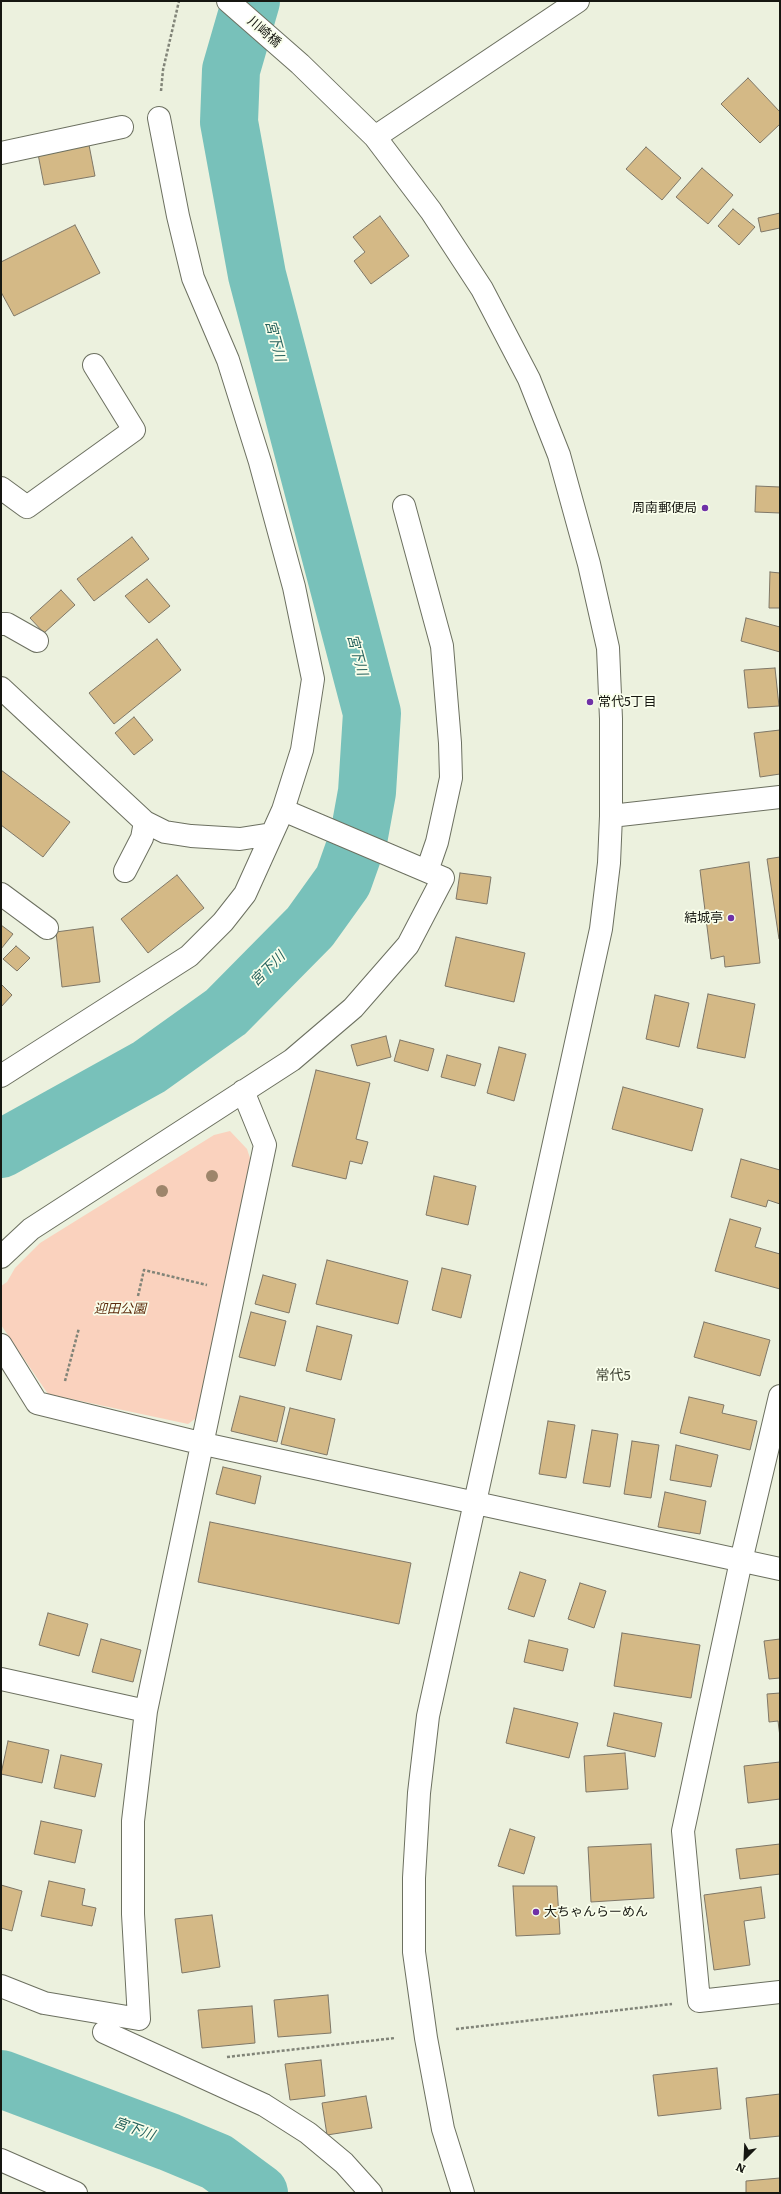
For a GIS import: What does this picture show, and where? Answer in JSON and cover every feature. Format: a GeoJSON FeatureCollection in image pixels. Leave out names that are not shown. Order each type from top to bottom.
{"type":"FeatureCollection","features":[{"type":"Feature","properties":{"kind":"street","name":"川崎橋"},"geometry":{"type":"LineString","coordinates":[[228,1],[300,64],[375,137],[432,211],[482,289],[529,379],[559,455],[589,564],[608,648],[611,718],[611,816],[609,863],[601,929],[428,1716],[419,1792],[414,1878],[414,1952],[426,2038],[443,2129],[463,2193]]}},
{"type":"Feature","properties":{"kind":"street"},"geometry":{"type":"LineString","coordinates":[[375,137],[578,1]]}},
{"type":"Feature","properties":{"kind":"street"},"geometry":{"type":"LineString","coordinates":[[1,1076],[189,956],[223,922],[245,894],[272,834],[288,812],[302,750],[313,679],[294,587],[260,462],[228,360],[193,278],[178,216],[159,118]]}},
{"type":"Feature","properties":{"kind":"street"},"geometry":{"type":"LineString","coordinates":[[1,153],[122,127]]}},
{"type":"Feature","properties":{"kind":"street"},"geometry":{"type":"LineString","coordinates":[[1,488],[27,507],[134,430],[94,365]]}},
{"type":"Feature","properties":{"kind":"street"},"geometry":{"type":"LineString","coordinates":[[404,506],[442,646],[450,742],[451,778],[437,842],[422,869]]}},
{"type":"Feature","properties":{"kind":"street"},"geometry":{"type":"LineString","coordinates":[[1,624],[7,624],[37,641]]}},
{"type":"Feature","properties":{"kind":"street"},"geometry":{"type":"LineString","coordinates":[[1,688],[145,822],[164,832],[191,836],[240,839],[272,834]]}},
{"type":"Feature","properties":{"kind":"street"},"geometry":{"type":"LineString","coordinates":[[611,816],[780,797]]}},
{"type":"Feature","properties":{"kind":"street"},"geometry":{"type":"LineString","coordinates":[[1,1257],[31,1230],[292,1060],[353,1008],[408,945],[443,878],[288,812]]}},
{"type":"Feature","properties":{"kind":"street"},"geometry":{"type":"LineString","coordinates":[[125,871],[142,838],[145,822]]}},
{"type":"Feature","properties":{"kind":"street"},"geometry":{"type":"LineString","coordinates":[[1,894],[47,928]]}},
{"type":"Feature","properties":{"kind":"street"},"geometry":{"type":"LineString","coordinates":[[1,1986],[44,2003],[139,2020],[133,1914],[133,1821],[146,1711],[204,1444],[266,1145],[243,1091]]}},
{"type":"Feature","properties":{"kind":"street"},"geometry":{"type":"LineString","coordinates":[[1,1345],[37,1403],[204,1444],[780,1569]]}},
{"type":"Feature","properties":{"kind":"street"},"geometry":{"type":"LineString","coordinates":[[780,1396],[741,1561],[684,1831],[699,2001],[780,1992]]}},
{"type":"Feature","properties":{"kind":"street"},"geometry":{"type":"LineString","coordinates":[[1,1679],[146,1711]]}},
{"type":"Feature","properties":{"kind":"street"},"geometry":{"type":"LineString","coordinates":[[104,2032],[264,2105],[314,2138],[344,2163],[371,2193]]}},
{"type":"Feature","properties":{"kind":"street"},"geometry":{"type":"LineString","coordinates":[[1,2160],[76,2193]]}},
{"type":"Feature","properties":{"kind":"path"},"geometry":{"type":"LineString","coordinates":[[159,118],[163,70],[179,1]]}},
{"type":"Feature","properties":{"kind":"path"},"geometry":{"type":"LineString","coordinates":[[138,1296],[144,1270],[235,1292]]}},
{"type":"Feature","properties":{"kind":"path"},"geometry":{"type":"LineString","coordinates":[[58,1408],[79,1328]]}},
{"type":"Feature","properties":{"kind":"path"},"geometry":{"type":"LineString","coordinates":[[456,2029],[699,2001]]}},
{"type":"Feature","properties":{"kind":"path"},"geometry":{"type":"LineString","coordinates":[[225,2057],[396,2038]]}},
{"type":"Feature","properties":{"kind":"green space","name":"迎田公園"},"geometry":{"type":"Polygon","coordinates":[[[230,1131],[247,1149],[251,1161],[199,1416],[188,1424],[48,1394],[1,1325],[1,1286],[7,1282],[15,1268],[40,1243],[214,1135],[230,1131]]]}},
{"type":"Feature","properties":{"kind":"building"},"geometry":{"type":"Polygon","coordinates":[[[748,78],[780,112],[780,124],[760,143],[721,104],[748,78]]]}},
{"type":"Feature","properties":{"kind":"building"},"geometry":{"type":"Polygon","coordinates":[[[89,145],[95,176],[44,185],[38,154],[89,145]]]}},
{"type":"Feature","properties":{"kind":"building"},"geometry":{"type":"Polygon","coordinates":[[[646,147],[681,178],[662,200],[626,169],[646,147]]]}},
{"type":"Feature","properties":{"kind":"building"},"geometry":{"type":"Polygon","coordinates":[[[702,168],[733,195],[708,224],[676,197],[702,168]]]}},
{"type":"Feature","properties":{"kind":"building"},"geometry":{"type":"Polygon","coordinates":[[[733,209],[755,227],[739,245],[718,226],[733,209]]]}},
{"type":"Feature","properties":{"kind":"building"},"geometry":{"type":"Polygon","coordinates":[[[780,213],[780,228],[761,232],[758,218],[780,213]]]}},
{"type":"Feature","properties":{"kind":"building"},"geometry":{"type":"Polygon","coordinates":[[[380,216],[409,256],[371,284],[354,261],[365,252],[353,237],[380,216]]]}},
{"type":"Feature","properties":{"kind":"building"},"geometry":{"type":"Polygon","coordinates":[[[75,225],[100,273],[14,316],[1,292],[1,262],[75,225]]]}},
{"type":"Feature","properties":{"kind":"building"},"geometry":{"type":"Polygon","coordinates":[[[756,486],[780,487],[780,513],[755,512],[756,486]]]}},
{"type":"Feature","properties":{"kind":"building"},"geometry":{"type":"Polygon","coordinates":[[[132,537],[149,559],[94,601],[77,579],[132,537]]]}},
{"type":"Feature","properties":{"kind":"building"},"geometry":{"type":"Polygon","coordinates":[[[770,572],[780,573],[780,608],[769,608],[770,572]]]}},
{"type":"Feature","properties":{"kind":"building"},"geometry":{"type":"Polygon","coordinates":[[[147,579],[170,606],[149,623],[125,596],[147,579]]]}},
{"type":"Feature","properties":{"kind":"building"},"geometry":{"type":"Polygon","coordinates":[[[61,590],[75,605],[44,633],[30,618],[61,590]]]}},
{"type":"Feature","properties":{"kind":"building"},"geometry":{"type":"Polygon","coordinates":[[[746,618],[780,627],[780,652],[741,641],[746,618]]]}},
{"type":"Feature","properties":{"kind":"building"},"geometry":{"type":"Polygon","coordinates":[[[157,639],[181,670],[114,724],[89,693],[157,639]]]}},
{"type":"Feature","properties":{"kind":"building"},"geometry":{"type":"Polygon","coordinates":[[[775,668],[779,706],[748,708],[744,670],[775,668]]]}},
{"type":"Feature","properties":{"kind":"building"},"geometry":{"type":"Polygon","coordinates":[[[134,717],[153,740],[134,755],[115,733],[134,717]]]}},
{"type":"Feature","properties":{"kind":"building"},"geometry":{"type":"Polygon","coordinates":[[[780,730],[780,774],[760,777],[754,733],[780,730]]]}},
{"type":"Feature","properties":{"kind":"building"},"geometry":{"type":"Polygon","coordinates":[[[1,770],[70,822],[43,857],[1,825],[1,770]]]}},
{"type":"Feature","properties":{"kind":"building"},"geometry":{"type":"Polygon","coordinates":[[[780,857],[780,939],[779,939],[767,859],[780,857]]]}},
{"type":"Feature","properties":{"kind":"building"},"geometry":{"type":"Polygon","coordinates":[[[749,862],[760,963],[725,967],[724,956],[711,959],[700,870],[749,862]]]}},
{"type":"Feature","properties":{"kind":"building"},"geometry":{"type":"Polygon","coordinates":[[[460,873],[491,877],[487,904],[456,899],[460,873]]]}},
{"type":"Feature","properties":{"kind":"building"},"geometry":{"type":"Polygon","coordinates":[[[177,875],[204,908],[148,953],[121,919],[177,875]]]}},
{"type":"Feature","properties":{"kind":"building"},"geometry":{"type":"Polygon","coordinates":[[[1,925],[13,934],[1,949],[1,925]]]}},
{"type":"Feature","properties":{"kind":"building"},"geometry":{"type":"Polygon","coordinates":[[[93,927],[100,982],[62,987],[56,932],[93,927]]]}},
{"type":"Feature","properties":{"kind":"building"},"geometry":{"type":"Polygon","coordinates":[[[456,937],[525,953],[514,1002],[445,986],[456,937]]]}},
{"type":"Feature","properties":{"kind":"building"},"geometry":{"type":"Polygon","coordinates":[[[16,946],[30,958],[17,971],[3,959],[16,946]]]}},
{"type":"Feature","properties":{"kind":"building"},"geometry":{"type":"Polygon","coordinates":[[[1,984],[12,995],[1,1007],[1,984]]]}},
{"type":"Feature","properties":{"kind":"building"},"geometry":{"type":"Polygon","coordinates":[[[708,994],[755,1004],[745,1058],[697,1048],[708,994]]]}},
{"type":"Feature","properties":{"kind":"building"},"geometry":{"type":"Polygon","coordinates":[[[655,995],[689,1003],[679,1047],[646,1039],[655,995]]]}},
{"type":"Feature","properties":{"kind":"building"},"geometry":{"type":"Polygon","coordinates":[[[386,1036],[391,1057],[357,1066],[351,1045],[386,1036]]]}},
{"type":"Feature","properties":{"kind":"building"},"geometry":{"type":"Polygon","coordinates":[[[400,1040],[434,1049],[428,1071],[394,1061],[400,1040]]]}},
{"type":"Feature","properties":{"kind":"building"},"geometry":{"type":"Polygon","coordinates":[[[499,1047],[526,1054],[514,1101],[487,1093],[499,1047]]]}},
{"type":"Feature","properties":{"kind":"building"},"geometry":{"type":"Polygon","coordinates":[[[447,1055],[481,1064],[475,1086],[441,1077],[447,1055]]]}},
{"type":"Feature","properties":{"kind":"building"},"geometry":{"type":"Polygon","coordinates":[[[316,1070],[370,1083],[356,1139],[368,1142],[362,1164],[350,1161],[346,1179],[292,1166],[316,1070]]]}},
{"type":"Feature","properties":{"kind":"building"},"geometry":{"type":"Polygon","coordinates":[[[623,1087],[703,1109],[692,1151],[612,1129],[623,1087]]]}},
{"type":"Feature","properties":{"kind":"building"},"geometry":{"type":"Polygon","coordinates":[[[741,1159],[780,1170],[780,1204],[768,1200],[766,1207],[731,1197],[741,1159]]]}},
{"type":"Feature","properties":{"kind":"building"},"geometry":{"type":"Polygon","coordinates":[[[434,1176],[476,1186],[468,1225],[426,1215],[434,1176]]]}},
{"type":"Feature","properties":{"kind":"building"},"geometry":{"type":"Polygon","coordinates":[[[730,1219],[761,1228],[755,1247],[780,1254],[780,1289],[715,1271],[730,1219]]]}},
{"type":"Feature","properties":{"kind":"building"},"geometry":{"type":"Polygon","coordinates":[[[327,1260],[408,1281],[398,1324],[316,1304],[327,1260]]]}},
{"type":"Feature","properties":{"kind":"building"},"geometry":{"type":"Polygon","coordinates":[[[442,1268],[471,1275],[461,1318],[432,1310],[442,1268]]]}},
{"type":"Feature","properties":{"kind":"building"},"geometry":{"type":"Polygon","coordinates":[[[263,1275],[296,1284],[289,1313],[255,1304],[263,1275]]]}},
{"type":"Feature","properties":{"kind":"building"},"geometry":{"type":"Polygon","coordinates":[[[251,1312],[286,1321],[275,1366],[239,1357],[251,1312]]]}},
{"type":"Feature","properties":{"kind":"building"},"geometry":{"type":"Polygon","coordinates":[[[704,1322],[770,1340],[760,1376],[694,1357],[704,1322]]]}},
{"type":"Feature","properties":{"kind":"building"},"geometry":{"type":"Polygon","coordinates":[[[317,1326],[352,1335],[341,1380],[306,1371],[317,1326]]]}},
{"type":"Feature","properties":{"kind":"building"},"geometry":{"type":"Polygon","coordinates":[[[240,1396],[285,1407],[277,1442],[231,1431],[240,1396]]]}},
{"type":"Feature","properties":{"kind":"building"},"geometry":{"type":"Polygon","coordinates":[[[689,1397],[724,1405],[722,1413],[757,1421],[750,1450],[680,1433],[689,1397]]]}},
{"type":"Feature","properties":{"kind":"building"},"geometry":{"type":"Polygon","coordinates":[[[290,1408],[335,1419],[327,1455],[281,1444],[290,1408]]]}},
{"type":"Feature","properties":{"kind":"building"},"geometry":{"type":"Polygon","coordinates":[[[548,1421],[575,1425],[566,1478],[539,1474],[548,1421]]]}},
{"type":"Feature","properties":{"kind":"building"},"geometry":{"type":"Polygon","coordinates":[[[592,1430],[618,1434],[610,1487],[583,1483],[592,1430]]]}},
{"type":"Feature","properties":{"kind":"building"},"geometry":{"type":"Polygon","coordinates":[[[632,1441],[659,1445],[651,1498],[624,1494],[632,1441]]]}},
{"type":"Feature","properties":{"kind":"building"},"geometry":{"type":"Polygon","coordinates":[[[676,1445],[718,1455],[711,1487],[670,1480],[676,1445]]]}},
{"type":"Feature","properties":{"kind":"building"},"geometry":{"type":"Polygon","coordinates":[[[223,1467],[261,1476],[255,1504],[216,1494],[223,1467]]]}},
{"type":"Feature","properties":{"kind":"building"},"geometry":{"type":"Polygon","coordinates":[[[665,1492],[706,1501],[700,1534],[658,1527],[665,1492]]]}},
{"type":"Feature","properties":{"kind":"building"},"geometry":{"type":"Polygon","coordinates":[[[210,1522],[411,1563],[399,1624],[198,1582],[210,1522]]]}},
{"type":"Feature","properties":{"kind":"building"},"geometry":{"type":"Polygon","coordinates":[[[520,1572],[546,1580],[534,1617],[508,1609],[520,1572]]]}},
{"type":"Feature","properties":{"kind":"building"},"geometry":{"type":"Polygon","coordinates":[[[580,1583],[606,1591],[594,1628],[568,1619],[580,1583]]]}},
{"type":"Feature","properties":{"kind":"building"},"geometry":{"type":"Polygon","coordinates":[[[48,1613],[88,1624],[79,1656],[39,1645],[48,1613]]]}},
{"type":"Feature","properties":{"kind":"building"},"geometry":{"type":"Polygon","coordinates":[[[622,1633],[700,1645],[691,1698],[614,1686],[622,1633]]]}},
{"type":"Feature","properties":{"kind":"building"},"geometry":{"type":"Polygon","coordinates":[[[101,1639],[141,1650],[133,1682],[92,1672],[101,1639]]]}},
{"type":"Feature","properties":{"kind":"building"},"geometry":{"type":"Polygon","coordinates":[[[780,1639],[780,1678],[769,1679],[764,1641],[780,1639]]]}},
{"type":"Feature","properties":{"kind":"building"},"geometry":{"type":"Polygon","coordinates":[[[529,1640],[568,1649],[563,1671],[524,1662],[529,1640]]]}},
{"type":"Feature","properties":{"kind":"building"},"geometry":{"type":"Polygon","coordinates":[[[780,1693],[780,1737],[778,1721],[769,1722],[767,1694],[780,1693]]]}},
{"type":"Feature","properties":{"kind":"building"},"geometry":{"type":"Polygon","coordinates":[[[514,1708],[578,1723],[569,1758],[506,1743],[514,1708]]]}},
{"type":"Feature","properties":{"kind":"building"},"geometry":{"type":"Polygon","coordinates":[[[614,1713],[662,1723],[655,1757],[607,1746],[614,1713]]]}},
{"type":"Feature","properties":{"kind":"building"},"geometry":{"type":"Polygon","coordinates":[[[8,1741],[49,1750],[42,1783],[1,1774],[8,1741]]]}},
{"type":"Feature","properties":{"kind":"building"},"geometry":{"type":"Polygon","coordinates":[[[625,1753],[628,1789],[586,1792],[584,1756],[625,1753]]]}},
{"type":"Feature","properties":{"kind":"building"},"geometry":{"type":"Polygon","coordinates":[[[61,1755],[102,1764],[95,1797],[54,1788],[61,1755]]]}},
{"type":"Feature","properties":{"kind":"building"},"geometry":{"type":"Polygon","coordinates":[[[780,1762],[780,1799],[748,1803],[744,1766],[780,1762]]]}},
{"type":"Feature","properties":{"kind":"building"},"geometry":{"type":"Polygon","coordinates":[[[41,1821],[82,1830],[75,1863],[34,1854],[41,1821]]]}},
{"type":"Feature","properties":{"kind":"building"},"geometry":{"type":"Polygon","coordinates":[[[510,1829],[535,1837],[524,1874],[498,1866],[510,1829]]]}},
{"type":"Feature","properties":{"kind":"building"},"geometry":{"type":"Polygon","coordinates":[[[651,1844],[654,1898],[591,1902],[588,1847],[651,1844]]]}},
{"type":"Feature","properties":{"kind":"building"},"geometry":{"type":"Polygon","coordinates":[[[780,1844],[780,1874],[740,1879],[736,1849],[780,1844]]]}},
{"type":"Feature","properties":{"kind":"building"},"geometry":{"type":"Polygon","coordinates":[[[49,1881],[85,1889],[82,1905],[96,1908],[92,1926],[41,1916],[49,1881]]]}},
{"type":"Feature","properties":{"kind":"building"},"geometry":{"type":"Polygon","coordinates":[[[1,1885],[22,1891],[12,1931],[1,1928],[1,1885]]]}},
{"type":"Feature","properties":{"kind":"building"},"geometry":{"type":"Polygon","coordinates":[[[513,1886],[557,1886],[560,1934],[516,1936],[513,1886]]]}},
{"type":"Feature","properties":{"kind":"building"},"geometry":{"type":"Polygon","coordinates":[[[761,1887],[765,1918],[744,1921],[750,1965],[714,1970],[704,1895],[761,1887]]]}},
{"type":"Feature","properties":{"kind":"building"},"geometry":{"type":"Polygon","coordinates":[[[212,1915],[220,1967],[182,1973],[175,1919],[212,1915]]]}},
{"type":"Feature","properties":{"kind":"building"},"geometry":{"type":"Polygon","coordinates":[[[328,1995],[331,2033],[278,2037],[274,2000],[328,1995]]]}},
{"type":"Feature","properties":{"kind":"building"},"geometry":{"type":"Polygon","coordinates":[[[252,2006],[255,2043],[202,2048],[198,2010],[252,2006]]]}},
{"type":"Feature","properties":{"kind":"building"},"geometry":{"type":"Polygon","coordinates":[[[321,2060],[325,2096],[290,2100],[285,2064],[321,2060]]]}},
{"type":"Feature","properties":{"kind":"building"},"geometry":{"type":"Polygon","coordinates":[[[717,2068],[721,2109],[658,2116],[653,2075],[717,2068]]]}},
{"type":"Feature","properties":{"kind":"building"},"geometry":{"type":"Polygon","coordinates":[[[780,2094],[780,2136],[750,2139],[746,2098],[780,2094]]]}},
{"type":"Feature","properties":{"kind":"building"},"geometry":{"type":"Polygon","coordinates":[[[366,2096],[372,2128],[327,2135],[322,2103],[366,2096]]]}},
{"type":"Feature","properties":{"kind":"building"},"geometry":{"type":"Polygon","coordinates":[[[780,2178],[780,2193],[746,2193],[746,2181],[780,2178]]]}},
{"type":"Feature","properties":{"kind":"waterway","name":"宮下川"},"geometry":{"type":"LineString","coordinates":[[1,1149],[149,1067],[226,1012],[310,927],[343,881],[359,836],[367,792],[372,713],[257,275],[229,122],[231,70],[251,1]]}},
{"type":"Feature","properties":{"kind":"waterway","name":"宮下川"},"geometry":{"type":"LineString","coordinates":[[1,2079],[169,2142],[217,2162],[259,2193]]}},
{"type":"Feature","properties":{"kind":"place","name":"周南郵便局"},"geometry":{"type":"Point","coordinates":[705,508]}},
{"type":"Feature","properties":{"kind":"place","name":"常代5丁目"},"geometry":{"type":"Point","coordinates":[590,702]}},
{"type":"Feature","properties":{"kind":"place","name":"結城亭"},"geometry":{"type":"Point","coordinates":[731,918]}},
{"type":"Feature","properties":{"kind":"place","name":"大ちゃんらーめん"},"geometry":{"type":"Point","coordinates":[536,1912]}},
{"type":"Feature","properties":{"kind":"district","name":"常代5"},"geometry":{"type":"Point","coordinates":[613,1376]}}]}
